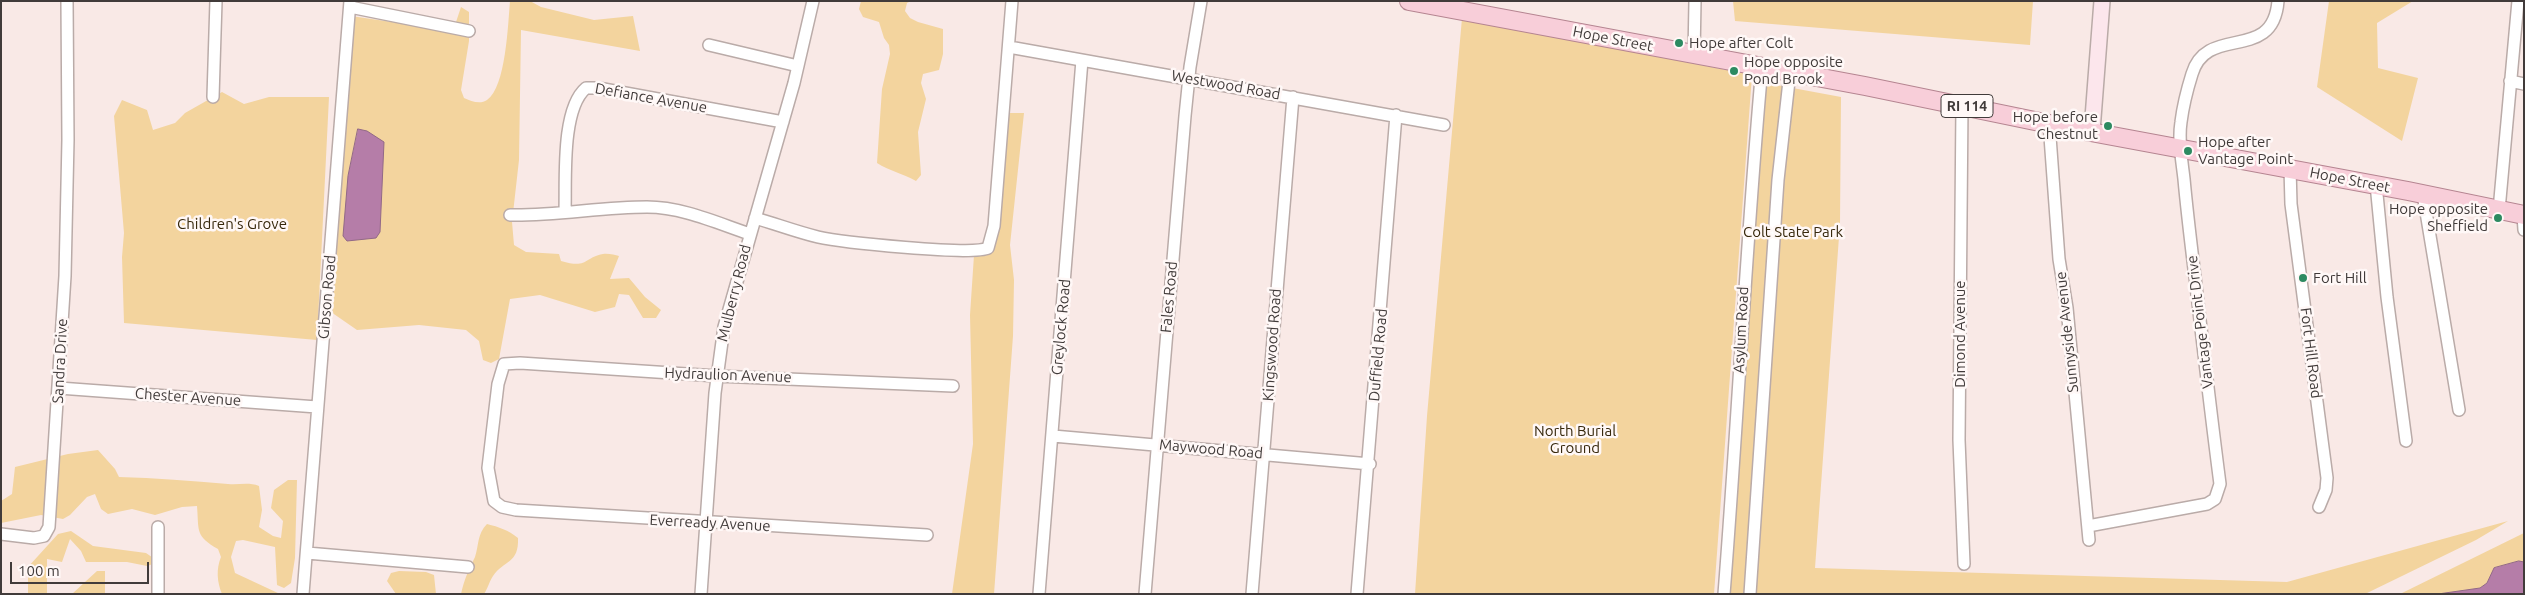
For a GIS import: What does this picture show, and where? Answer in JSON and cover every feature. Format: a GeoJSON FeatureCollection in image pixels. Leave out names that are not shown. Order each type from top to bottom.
{"type":"FeatureCollection","features":[{"type":"Feature","properties":{"kind":"main road","name":"Hope Street"},"geometry":{"type":"LineString","coordinates":[[1409,1],[2376,184],[2499,210],[2523,220]]}},
{"type":"Feature","properties":{"kind":"street","name":"Sandra Drive"},"geometry":{"type":"LineString","coordinates":[[1,534],[38,538],[48,532],[65,276],[68,140],[67,1]]}},
{"type":"Feature","properties":{"kind":"street"},"geometry":{"type":"LineString","coordinates":[[213,97],[216,1]]}},
{"type":"Feature","properties":{"kind":"street","name":"Mulberry Road"},"geometry":{"type":"LineString","coordinates":[[701,594],[717,376],[726,317],[783,122],[813,1]]}},
{"type":"Feature","properties":{"kind":"street"},"geometry":{"type":"LineString","coordinates":[[755,218],[826,238],[935,248],[986,250],[991,244],[994,226],[1012,1]]}},
{"type":"Feature","properties":{"kind":"street","name":"Fales Road"},"geometry":{"type":"LineString","coordinates":[[1145,594],[1189,79],[1201,1]]}},
{"type":"Feature","properties":{"kind":"street"},"geometry":{"type":"LineString","coordinates":[[1694,55],[1695,1]]}},
{"type":"Feature","properties":{"kind":"street"},"geometry":{"type":"LineString","coordinates":[[2092,131],[2102,1]]}},
{"type":"Feature","properties":{"kind":"street","name":"Vantage Point Drive"},"geometry":{"type":"LineString","coordinates":[[2088,526],[2207,504],[2216,496],[2220,484],[2180,148],[2181,123],[2192,72],[2199,60],[2214,47],[2256,38],[2267,31],[2276,20],[2278,1]]}},
{"type":"Feature","properties":{"kind":"street"},"geometry":{"type":"LineString","coordinates":[[2499,210],[2518,1]]}},
{"type":"Feature","properties":{"kind":"street"},"geometry":{"type":"LineString","coordinates":[[350,4],[469,31]]}},
{"type":"Feature","properties":{"kind":"street","name":"Gibson Road"},"geometry":{"type":"LineString","coordinates":[[303,594],[350,4]]}},
{"type":"Feature","properties":{"kind":"street"},"geometry":{"type":"LineString","coordinates":[[709,44],[798,66]]}},
{"type":"Feature","properties":{"kind":"street","name":"Westwood Road"},"geometry":{"type":"LineString","coordinates":[[1009,47],[1444,125]]}},
{"type":"Feature","properties":{"kind":"street","name":"Greylock Road"},"geometry":{"type":"LineString","coordinates":[[1040,594],[1082,60]]}},
{"type":"Feature","properties":{"kind":"street","name":"Asylum Road"},"geometry":{"type":"LineString","coordinates":[[1724,594],[1734,463],[1748,217],[1762,67]]}},
{"type":"Feature","properties":{"kind":"street","name":"Asylum Road"},"geometry":{"type":"LineString","coordinates":[[1750,594],[1777,190],[1790,72]]}},
{"type":"Feature","properties":{"kind":"street"},"geometry":{"type":"LineString","coordinates":[[2510,81],[2524,84]]}},
{"type":"Feature","properties":{"kind":"street","name":"Defiance Avenue"},"geometry":{"type":"LineString","coordinates":[[565,211],[569,132],[577,98],[586,88],[598,88],[783,122]]}},
{"type":"Feature","properties":{"kind":"street","name":"Kingswood Road"},"geometry":{"type":"LineString","coordinates":[[1252,594],[1293,97]]}},
{"type":"Feature","properties":{"kind":"street","name":"Dimond Avenue"},"geometry":{"type":"LineString","coordinates":[[1962,105],[1959,440],[1964,564]]}},
{"type":"Feature","properties":{"kind":"street","name":"Duffield Road"},"geometry":{"type":"LineString","coordinates":[[1357,594],[1370,464],[1396,115]]}},
{"type":"Feature","properties":{"kind":"street","name":"Sunnyside Avenue"},"geometry":{"type":"LineString","coordinates":[[2049,123],[2059,259],[2067,308],[2089,540]]}},
{"type":"Feature","properties":{"kind":"street","name":"Fort Hill Road"},"geometry":{"type":"LineString","coordinates":[[2290,168],[2291,204],[2327,478],[2326,490],[2319,508]]}},
{"type":"Feature","properties":{"kind":"street"},"geometry":{"type":"LineString","coordinates":[[2376,184],[2387,297],[2406,441]]}},
{"type":"Feature","properties":{"kind":"street"},"geometry":{"type":"LineString","coordinates":[[2423,194],[2459,410]]}},
{"type":"Feature","properties":{"kind":"street"},"geometry":{"type":"LineString","coordinates":[[510,215],[536,215],[565,211],[648,207],[689,214],[750,234]]}},
{"type":"Feature","properties":{"kind":"street","name":"Hydraulion Avenue"},"geometry":{"type":"LineString","coordinates":[[495,502],[490,486],[488,468],[498,384],[504,364],[520,363],[717,376],[953,386]]}},
{"type":"Feature","properties":{"kind":"street","name":"Chester Avenue"},"geometry":{"type":"LineString","coordinates":[[59,388],[317,407]]}},
{"type":"Feature","properties":{"kind":"street","name":"Maywood Road"},"geometry":{"type":"LineString","coordinates":[[1053,436],[1263,453],[1370,464]]}},
{"type":"Feature","properties":{"kind":"street","name":"Everready Avenue"},"geometry":{"type":"LineString","coordinates":[[495,502],[502,507],[516,510],[927,534]]}},
{"type":"Feature","properties":{"kind":"street"},"geometry":{"type":"LineString","coordinates":[[158,527],[158,594]]}},
{"type":"Feature","properties":{"kind":"street"},"geometry":{"type":"LineString","coordinates":[[307,553],[468,567]]}},
{"type":"Feature","properties":{"kind":"green space"},"geometry":{"type":"Polygon","coordinates":[[[510,1],[530,1],[541,7],[594,20],[633,16],[640,51],[521,30],[519,160],[512,222],[514,245],[526,252],[559,254],[561,261],[576,264],[603,254],[619,256],[610,279],[629,278],[645,297],[661,310],[656,318],[643,318],[629,295],[619,294],[615,307],[595,312],[540,295],[510,299],[499,359],[491,363],[483,360],[479,341],[466,330],[419,325],[357,330],[331,312],[351,16],[453,31],[461,7],[469,12],[469,41],[461,90],[464,98],[481,102],[487,100],[493,93],[502,69],[510,1]]]}},
{"type":"Feature","properties":{"kind":"green space"},"geometry":{"type":"Polygon","coordinates":[[[861,1],[911,1],[907,3],[905,11],[910,18],[943,29],[943,54],[939,70],[923,74],[921,83],[926,99],[918,132],[921,175],[916,181],[877,163],[882,89],[890,54],[889,45],[884,38],[879,22],[863,17],[859,9],[861,1]]]}},
{"type":"Feature","properties":{"kind":"green space"},"geometry":{"type":"Polygon","coordinates":[[[1733,1],[2033,1],[2030,45],[1735,21],[1733,1]]]}},
{"type":"Feature","properties":{"kind":"green space"},"geometry":{"type":"Polygon","coordinates":[[[2329,1],[2413,1],[2377,23],[2378,68],[2418,78],[2402,141],[2317,87],[2329,1]]]}},
{"type":"Feature","properties":{"kind":"green space","name":"North Burial Ground"},"geometry":{"type":"Polygon","coordinates":[[[1462,18],[1752,75],[1714,594],[1415,594],[1427,416],[1462,18]]]}},
{"type":"Feature","properties":{"kind":"green space","name":"Colt State Park"},"geometry":{"type":"Polygon","coordinates":[[[1755,81],[1841,97],[1840,223],[1815,568],[2287,582],[2508,521],[2476,540],[2365,594],[1721,594],[1755,81]]]}},
{"type":"Feature","properties":{"kind":"green space","name":"Children's Grove"},"geometry":{"type":"Polygon","coordinates":[[[222,92],[244,104],[269,97],[329,97],[317,340],[124,323],[122,257],[124,233],[114,116],[122,100],[147,110],[153,130],[175,123],[185,113],[222,92]]]}},
{"type":"Feature","properties":{"kind":"green space"},"geometry":{"type":"Polygon","coordinates":[[[1006,113],[1024,113],[1010,245],[1014,280],[1013,336],[994,594],[952,594],[973,444],[970,315],[974,255],[993,252],[1006,113]]]}},
{"type":"Feature","properties":{"kind":"green space"},"geometry":{"type":"Polygon","coordinates":[[[98,450],[115,469],[119,477],[259,486],[262,510],[259,527],[273,536],[281,538],[283,521],[271,508],[274,490],[288,480],[297,480],[295,558],[291,583],[284,588],[277,585],[275,547],[243,540],[236,541],[231,557],[235,573],[280,594],[222,594],[218,576],[218,566],[221,557],[218,549],[205,540],[200,532],[197,506],[182,507],[155,515],[132,509],[108,514],[101,509],[95,494],[87,497],[70,515],[63,519],[41,515],[1,523],[1,501],[12,494],[15,467],[68,454],[98,450]]]}},
{"type":"Feature","properties":{"kind":"green space"},"geometry":{"type":"Polygon","coordinates":[[[487,524],[503,529],[518,538],[516,553],[493,576],[484,594],[461,594],[475,557],[480,536],[487,524]]]}},
{"type":"Feature","properties":{"kind":"green space"},"geometry":{"type":"Polygon","coordinates":[[[71,531],[93,546],[146,553],[159,562],[147,566],[127,562],[86,562],[81,551],[70,539],[62,562],[47,559],[47,594],[28,594],[28,567],[58,534],[71,531]]]}},
{"type":"Feature","properties":{"kind":"green space"},"geometry":{"type":"Polygon","coordinates":[[[2524,533],[2524,562],[2495,568],[2488,581],[2482,587],[2455,593],[2400,594],[2524,533]]]}},
{"type":"Feature","properties":{"kind":"green space"},"geometry":{"type":"Polygon","coordinates":[[[97,571],[105,571],[105,594],[72,594],[97,571]]]}},
{"type":"Feature","properties":{"kind":"green space"},"geometry":{"type":"Polygon","coordinates":[[[399,571],[426,572],[434,575],[436,594],[396,594],[387,581],[391,573],[399,571]]]}},
{"type":"Feature","properties":{"kind":"shaded area"},"geometry":{"type":"Polygon","coordinates":[[[358,129],[367,131],[384,142],[380,232],[376,238],[347,241],[343,236],[348,176],[358,129]]]}},
{"type":"Feature","properties":{"kind":"shaded area"},"geometry":{"type":"Polygon","coordinates":[[[2519,561],[2524,562],[2524,594],[2438,594],[2480,588],[2487,583],[2494,568],[2519,561]]]}},
{"type":"Feature","properties":{"kind":"place","name":"Hope after Colt"},"geometry":{"type":"Point","coordinates":[1679,43]}},
{"type":"Feature","properties":{"kind":"place","name":"Hope opposite Pond Brook"},"geometry":{"type":"Point","coordinates":[1734,71]}},
{"type":"Feature","properties":{"kind":"place","name":"Hope before Chestnut"},"geometry":{"type":"Point","coordinates":[2108,126]}},
{"type":"Feature","properties":{"kind":"place","name":"Hope after Vantage Point"},"geometry":{"type":"Point","coordinates":[2188,151]}},
{"type":"Feature","properties":{"kind":"place","name":"Hope opposite Sheffield"},"geometry":{"type":"Point","coordinates":[2498,218]}},
{"type":"Feature","properties":{"kind":"place","name":"Fort Hill"},"geometry":{"type":"Point","coordinates":[2303,278]}}]}
